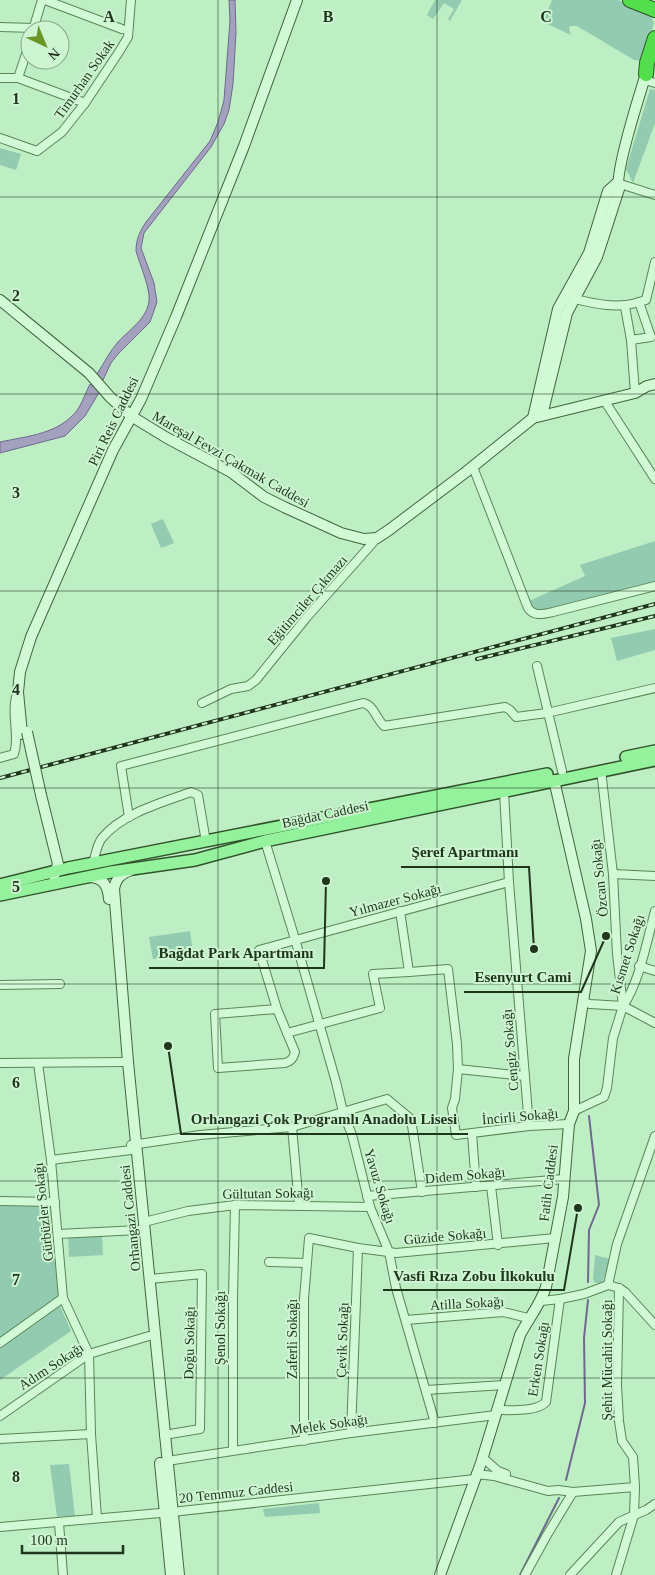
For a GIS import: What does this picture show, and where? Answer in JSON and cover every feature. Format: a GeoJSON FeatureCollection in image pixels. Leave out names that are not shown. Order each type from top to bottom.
{"type":"FeatureCollection","features":[{"type":"Feature","properties":{"kind":"highway"},"geometry":{"type":"LineString","coordinates":[[630,0],[652,10]]}},
{"type":"Feature","properties":{"kind":"highway"},"geometry":{"type":"LineString","coordinates":[[649,79],[647,63],[655,38]]}},
{"type":"Feature","properties":{"kind":"highway"},"geometry":{"type":"LineString","coordinates":[[649,79],[655,62]]}},
{"type":"Feature","properties":{"kind":"main road","name":"Piri Reis Caddesi"},"geometry":{"type":"LineString","coordinates":[[24,733],[23,690],[31,653],[194,274],[244,146],[297,0]]}},
{"type":"Feature","properties":{"kind":"main road","name":"Piri Reis Caddesi"},"geometry":{"type":"LineString","coordinates":[[54,870],[24,733],[18,692],[20,672],[31,637],[113,450],[133,417],[146,402],[169,350],[303,0]]}},
{"type":"Feature","properties":{"kind":"main road"},"geometry":{"type":"LineString","coordinates":[[537,416],[567,313],[597,257],[619,189],[617,183],[623,154],[649,79]]}},
{"type":"Feature","properties":{"kind":"main road"},"geometry":{"type":"LineString","coordinates":[[537,416],[558,309],[589,253],[608,191],[617,183]]}},
{"type":"Feature","properties":{"kind":"main road","name":"Mareşal Fevzi Çakmak Caddesi"},"geometry":{"type":"LineString","coordinates":[[0,300],[89,373],[133,417],[167,438],[231,472],[264,497],[284,508],[341,533],[364,539],[377,538]]}},
{"type":"Feature","properties":{"kind":"main road"},"geometry":{"type":"LineString","coordinates":[[377,538],[473,467],[537,416],[635,393],[655,384]]}},
{"type":"Feature","properties":{"kind":"main road","name":"Bağdat Caddesi"},"geometry":{"type":"LineString","coordinates":[[54,870],[71,880],[111,872],[195,860],[265,842],[504,792],[655,751]]}},
{"type":"Feature","properties":{"kind":"main road","name":"Bağdat Caddesi"},"geometry":{"type":"LineString","coordinates":[[0,885],[54,870],[93,864],[229,836],[655,760]]}},
{"type":"Feature","properties":{"kind":"main road","name":"Fatih Caddesi"},"geometry":{"type":"LineString","coordinates":[[440,1575],[476,1477],[520,1335],[528,1318],[541,1301],[555,1238],[564,1179],[569,1124],[574,1111],[574,1059],[584,1002],[590,948],[558,776]]}},
{"type":"Feature","properties":{"kind":"main road"},"geometry":{"type":"LineString","coordinates":[[227,851],[220,848],[220,844],[229,836]]}},
{"type":"Feature","properties":{"kind":"main road"},"geometry":{"type":"LineString","coordinates":[[195,860],[201,856],[200,843]]}},
{"type":"Feature","properties":{"kind":"main road"},"geometry":{"type":"LineString","coordinates":[[111,872],[114,864],[123,858]]}},
{"type":"Feature","properties":{"kind":"main road","name":"Orhangazi Caddesi"},"geometry":{"type":"LineString","coordinates":[[134,869],[119,876],[114,889],[148,1336],[168,1512],[179,1575]]}},
{"type":"Feature","properties":{"kind":"main road"},"geometry":{"type":"LineString","coordinates":[[54,870],[62,877],[71,880]]}},
{"type":"Feature","properties":{"kind":"main road","name":"Bağdat Caddesi"},"geometry":{"type":"LineString","coordinates":[[0,895],[54,870]]}},
{"type":"Feature","properties":{"kind":"main road","name":"Orhangazi Caddesi"},"geometry":{"type":"LineString","coordinates":[[111,872],[108,888],[126,1063]]}},
{"type":"Feature","properties":{"kind":"main road"},"geometry":{"type":"LineString","coordinates":[[87,877],[100,879],[108,888]]}},
{"type":"Feature","properties":{"kind":"main road","name":"Orhangazi Caddesi"},"geometry":{"type":"LineString","coordinates":[[141,1225],[150,1279],[167,1461],[171,1575]]}},
{"type":"Feature","properties":{"kind":"street"},"geometry":{"type":"LineString","coordinates":[[37,20],[44,0],[122,29]]}},
{"type":"Feature","properties":{"kind":"street","name":"Timurhan Sokak"},"geometry":{"type":"LineString","coordinates":[[0,138],[37,151],[62,132],[86,103],[128,36],[131,0]]}},
{"type":"Feature","properties":{"kind":"street"},"geometry":{"type":"LineString","coordinates":[[0,27],[20,28]]}},
{"type":"Feature","properties":{"kind":"street"},"geometry":{"type":"LineString","coordinates":[[18,78],[21,70]]}},
{"type":"Feature","properties":{"kind":"street"},"geometry":{"type":"LineString","coordinates":[[0,78],[18,78],[86,103]]}},
{"type":"Feature","properties":{"kind":"street"},"geometry":{"type":"LineString","coordinates":[[617,183],[655,195]]}},
{"type":"Feature","properties":{"kind":"street"},"geometry":{"type":"LineString","coordinates":[[575,298],[597,304],[625,307],[646,300],[655,262]]}},
{"type":"Feature","properties":{"kind":"street"},"geometry":{"type":"LineString","coordinates":[[632,340],[653,336],[639,302]]}},
{"type":"Feature","properties":{"kind":"street"},"geometry":{"type":"LineString","coordinates":[[625,307],[632,340],[635,393]]}},
{"type":"Feature","properties":{"kind":"street"},"geometry":{"type":"LineString","coordinates":[[604,400],[655,479]]}},
{"type":"Feature","properties":{"kind":"street"},"geometry":{"type":"LineString","coordinates":[[473,467],[529,611],[539,614],[553,612],[655,586]]}},
{"type":"Feature","properties":{"kind":"street","name":"Eğitimciler Çıkmazı"},"geometry":{"type":"LineString","coordinates":[[202,703],[232,689],[248,686],[256,680],[306,617],[377,538]]}},
{"type":"Feature","properties":{"kind":"street"},"geometry":{"type":"LineString","coordinates":[[536,666],[547,713],[558,776]]}},
{"type":"Feature","properties":{"kind":"street"},"geometry":{"type":"LineString","coordinates":[[129,817],[122,766],[348,706],[367,704],[384,726],[505,707],[516,717],[547,713],[655,688]]}},
{"type":"Feature","properties":{"kind":"street"},"geometry":{"type":"LineString","coordinates":[[0,758],[14,754],[16,748],[14,707],[18,692]]}},
{"type":"Feature","properties":{"kind":"street","name":"Özcan Sokağı"},"geometry":{"type":"LineString","coordinates":[[574,1111],[604,1097],[607,1088],[613,1038],[623,1006],[617,954],[613,874],[601,770]]}},
{"type":"Feature","properties":{"kind":"street"},"geometry":{"type":"LineString","coordinates":[[93,864],[101,839],[129,817],[191,792],[198,795],[200,843]]}},
{"type":"Feature","properties":{"kind":"street","name":"Cengiz Sokağı"},"geometry":{"type":"LineString","coordinates":[[504,792],[509,882],[529,1126]]}},
{"type":"Feature","properties":{"kind":"street","name":"Yavuz Sokağı"},"geometry":{"type":"LineString","coordinates":[[265,842],[336,1082],[342,1112],[352,1135],[370,1207],[389,1252],[396,1288],[435,1423]]}},
{"type":"Feature","properties":{"kind":"street"},"geometry":{"type":"LineString","coordinates":[[613,874],[655,876]]}},
{"type":"Feature","properties":{"kind":"street","name":"Yılmazer Sokağı"},"geometry":{"type":"LineString","coordinates":[[277,1010],[259,950],[509,882]]}},
{"type":"Feature","properties":{"kind":"street","name":"Kısmet Sokağı"},"geometry":{"type":"LineString","coordinates":[[623,1006],[629,997],[640,966],[655,910]]}},
{"type":"Feature","properties":{"kind":"street"},"geometry":{"type":"LineString","coordinates":[[400,911],[409,972]]}},
{"type":"Feature","properties":{"kind":"street"},"geometry":{"type":"LineString","coordinates":[[640,966],[655,971]]}},
{"type":"Feature","properties":{"kind":"street"},"geometry":{"type":"LineString","coordinates":[[287,1033],[318,1023],[380,1008],[373,974],[448,969],[458,1068],[455,1099],[452,1108],[456,1135],[472,1133],[476,1187]]}},
{"type":"Feature","properties":{"kind":"street"},"geometry":{"type":"LineString","coordinates":[[620,983],[633,984]]}},
{"type":"Feature","properties":{"kind":"street"},"geometry":{"type":"LineString","coordinates":[[0,984],[60,984]]}},
{"type":"Feature","properties":{"kind":"street"},"geometry":{"type":"LineString","coordinates":[[584,1002],[623,1006],[655,1023]]}},
{"type":"Feature","properties":{"kind":"street"},"geometry":{"type":"LineString","coordinates":[[277,1010],[295,1052],[294,1058],[290,1062],[218,1068],[215,1014],[277,1010]]}},
{"type":"Feature","properties":{"kind":"street"},"geometry":{"type":"LineString","coordinates":[[0,1062],[126,1063]]}},
{"type":"Feature","properties":{"kind":"street","name":"Gürbüzler Sokağı"},"geometry":{"type":"LineString","coordinates":[[38,1063],[51,1160],[63,1298],[89,1354]]}},
{"type":"Feature","properties":{"kind":"street"},"geometry":{"type":"LineString","coordinates":[[458,1068],[525,1076]]}},
{"type":"Feature","properties":{"kind":"street"},"geometry":{"type":"LineString","coordinates":[[51,1160],[200,1135],[292,1127],[387,1099],[411,1119],[422,1192]]}},
{"type":"Feature","properties":{"kind":"street","name":"İncirli Sokağı"},"geometry":{"type":"LineString","coordinates":[[472,1133],[529,1126],[569,1124]]}},
{"type":"Feature","properties":{"kind":"street"},"geometry":{"type":"LineString","coordinates":[[292,1127],[298,1205]]}},
{"type":"Feature","properties":{"kind":"street","name":"Şehit Mücahit Sokağı"},"geometry":{"type":"LineString","coordinates":[[608,1285],[617,1244],[646,1157],[655,1136]]}},
{"type":"Feature","properties":{"kind":"street","name":"Didem Sokağı"},"geometry":{"type":"LineString","coordinates":[[368,1196],[564,1179]]}},
{"type":"Feature","properties":{"kind":"street"},"geometry":{"type":"LineString","coordinates":[[491,1186],[498,1244]]}},
{"type":"Feature","properties":{"kind":"street"},"geometry":{"type":"LineString","coordinates":[[0,1201],[54,1202]]}},
{"type":"Feature","properties":{"kind":"street","name":"Gültutan Sokağı"},"geometry":{"type":"LineString","coordinates":[[58,1234],[141,1225],[188,1211],[235,1205],[370,1207]]}},
{"type":"Feature","properties":{"kind":"street","name":"Şenol Sokağı"},"geometry":{"type":"LineString","coordinates":[[233,1450],[235,1205]]}},
{"type":"Feature","properties":{"kind":"street","name":"Güzide Sokağı"},"geometry":{"type":"LineString","coordinates":[[308,1238],[396,1253],[555,1238]]}},
{"type":"Feature","properties":{"kind":"street","name":"Zaferli Sokağı"},"geometry":{"type":"LineString","coordinates":[[304,1441],[304,1299],[308,1238]]}},
{"type":"Feature","properties":{"kind":"street","name":"Çevik Sokağı"},"geometry":{"type":"LineString","coordinates":[[352,1433],[358,1248]]}},
{"type":"Feature","properties":{"kind":"street"},"geometry":{"type":"LineString","coordinates":[[269,1262],[306,1264]]}},
{"type":"Feature","properties":{"kind":"street","name":"Doğu Sokağı"},"geometry":{"type":"LineString","coordinates":[[150,1279],[202,1274],[200,1429],[164,1435]]}},
{"type":"Feature","properties":{"kind":"street"},"geometry":{"type":"LineString","coordinates":[[541,1301],[584,1294],[608,1285],[619,1288],[624,1292],[655,1325]]}},
{"type":"Feature","properties":{"kind":"street","name":"Şehit Mücahit Sokağı"},"geometry":{"type":"LineString","coordinates":[[619,1288],[617,1385],[619,1421],[622,1441],[633,1457],[634,1515]]}},
{"type":"Feature","properties":{"kind":"street"},"geometry":{"type":"LineString","coordinates":[[0,1343],[63,1298]]}},
{"type":"Feature","properties":{"kind":"street","name":"Erken Sokağı"},"geometry":{"type":"LineString","coordinates":[[496,1413],[541,1407],[546,1402],[560,1299]]}},
{"type":"Feature","properties":{"kind":"street","name":"Atilla Sokağı"},"geometry":{"type":"LineString","coordinates":[[406,1320],[503,1312],[528,1318]]}},
{"type":"Feature","properties":{"kind":"street","name":"Adım Sokağı"},"geometry":{"type":"LineString","coordinates":[[0,1416],[89,1354],[148,1336]]}},
{"type":"Feature","properties":{"kind":"street"},"geometry":{"type":"LineString","coordinates":[[89,1354],[91,1434],[97,1518]]}},
{"type":"Feature","properties":{"kind":"street"},"geometry":{"type":"LineString","coordinates":[[426,1390],[504,1385]]}},
{"type":"Feature","properties":{"kind":"street","name":"Melek Sokağı"},"geometry":{"type":"LineString","coordinates":[[167,1461],[496,1413]]}},
{"type":"Feature","properties":{"kind":"street"},"geometry":{"type":"LineString","coordinates":[[0,1439],[91,1434]]}},
{"type":"Feature","properties":{"kind":"street"},"geometry":{"type":"LineString","coordinates":[[482,1457],[498,1471],[558,1490],[573,1492],[635,1487]]}},
{"type":"Feature","properties":{"kind":"street","name":"20 Temmuz Caddesi"},"geometry":{"type":"LineString","coordinates":[[0,1527],[168,1512],[476,1477],[494,1476],[548,1491],[558,1490]]}},
{"type":"Feature","properties":{"kind":"street"},"geometry":{"type":"LineString","coordinates":[[525,1575],[573,1492]]}},
{"type":"Feature","properties":{"kind":"street"},"geometry":{"type":"LineString","coordinates":[[570,1575],[619,1522],[655,1504]]}},
{"type":"Feature","properties":{"kind":"street"},"geometry":{"type":"LineString","coordinates":[[646,1510],[655,1513]]}},
{"type":"Feature","properties":{"kind":"street"},"geometry":{"type":"LineString","coordinates":[[616,1575],[634,1515]]}},
{"type":"Feature","properties":{"kind":"street"},"geometry":{"type":"LineString","coordinates":[[59,1523],[63,1575]]}},
{"type":"Feature","properties":{"kind":"green space"},"geometry":{"type":"Polygon","coordinates":[[[435,0],[462,0],[450,21],[448,19],[454,9],[444,3],[433,19],[427,15],[435,0]]]}},
{"type":"Feature","properties":{"kind":"green space"},"geometry":{"type":"Polygon","coordinates":[[[552,0],[618,0],[649,12],[654,23],[643,61],[634,60],[577,26],[570,26],[571,35],[543,22],[552,0]]]}},
{"type":"Feature","properties":{"kind":"green space"},"geometry":{"type":"Polygon","coordinates":[[[650,89],[655,90],[655,123],[633,183],[626,169],[650,89]]]}},
{"type":"Feature","properties":{"kind":"green space"},"geometry":{"type":"Polygon","coordinates":[[[0,148],[21,154],[16,170],[0,165],[0,148]]]}},
{"type":"Feature","properties":{"kind":"green space"},"geometry":{"type":"Polygon","coordinates":[[[163,519],[174,543],[161,548],[151,524],[163,519]]]}},
{"type":"Feature","properties":{"kind":"green space"},"geometry":{"type":"Polygon","coordinates":[[[655,541],[655,584],[542,612],[535,610],[531,606],[529,601],[585,576],[580,565],[655,541]]]}},
{"type":"Feature","properties":{"kind":"green space"},"geometry":{"type":"Polygon","coordinates":[[[655,629],[655,650],[617,661],[611,638],[655,629]]]}},
{"type":"Feature","properties":{"kind":"green space"},"geometry":{"type":"Polygon","coordinates":[[[190,931],[193,953],[153,959],[149,937],[190,931]]]}},
{"type":"Feature","properties":{"kind":"green space"},"geometry":{"type":"Polygon","coordinates":[[[0,1206],[50,1206],[59,1297],[0,1340],[0,1206]]]}},
{"type":"Feature","properties":{"kind":"green space"},"geometry":{"type":"Polygon","coordinates":[[[102,1234],[103,1255],[69,1257],[68,1236],[102,1234]]]}},
{"type":"Feature","properties":{"kind":"green space"},"geometry":{"type":"Polygon","coordinates":[[[595,1255],[610,1259],[603,1281],[599,1284],[594,1282],[593,1279],[595,1255]]]}},
{"type":"Feature","properties":{"kind":"green space"},"geometry":{"type":"Polygon","coordinates":[[[59,1303],[71,1331],[0,1380],[0,1346],[59,1303]]]}},
{"type":"Feature","properties":{"kind":"green space"},"geometry":{"type":"Polygon","coordinates":[[[69,1464],[75,1516],[57,1517],[50,1465],[69,1464]]]}},
{"type":"Feature","properties":{"kind":"green space"},"geometry":{"type":"Polygon","coordinates":[[[319,1503],[320,1513],[265,1517],[263,1509],[319,1503]]]}},
{"type":"Feature","properties":{"kind":"shaded area"},"geometry":{"type":"Polygon","coordinates":[[[229,0],[235,0],[236,33],[233,84],[229,110],[224,124],[211,147],[144,233],[141,248],[154,283],[157,302],[150,322],[118,354],[111,363],[103,380],[97,374],[115,346],[143,315],[149,302],[147,284],[136,251],[140,232],[210,141],[218,122],[224,100],[230,21],[229,0]]]}},
{"type":"Feature","properties":{"kind":"shaded area"},"geometry":{"type":"Polygon","coordinates":[[[90,384],[100,391],[85,416],[65,436],[0,453],[0,442],[43,433],[62,424],[78,409],[90,384]]]}},
{"type":"Feature","properties":{"kind":"waterway"},"geometry":{"type":"LineString","coordinates":[[588,1282],[589,1230],[599,1205],[589,1116]]}},
{"type":"Feature","properties":{"kind":"waterway"},"geometry":{"type":"LineString","coordinates":[[566,1480],[585,1403],[584,1338],[588,1300]]}},
{"type":"Feature","properties":{"kind":"waterway"},"geometry":{"type":"LineString","coordinates":[[520,1575],[559,1498]]}},
{"type":"Feature","properties":{"kind":"railway"},"geometry":{"type":"LineString","coordinates":[[0,778],[655,604]]}},
{"type":"Feature","properties":{"kind":"railway"},"geometry":{"type":"LineString","coordinates":[[477,659],[655,616]]}},
{"type":"Feature","properties":{"kind":"place","name":"Bağdat Park Apartmanı"},"geometry":{"type":"Point","coordinates":[326,881]}},
{"type":"Feature","properties":{"kind":"place","name":"Esenyurt Cami"},"geometry":{"type":"Point","coordinates":[606,936]}},
{"type":"Feature","properties":{"kind":"place","name":"Şeref Apartmanı"},"geometry":{"type":"Point","coordinates":[534,949]}},
{"type":"Feature","properties":{"kind":"place","name":"Orhangazi Çok Programlı Anadolu Lisesi"},"geometry":{"type":"Point","coordinates":[168,1046]}},
{"type":"Feature","properties":{"kind":"place","name":"Vasfi Rıza Zobu İlkokulu"},"geometry":{"type":"Point","coordinates":[578,1208]}}]}
